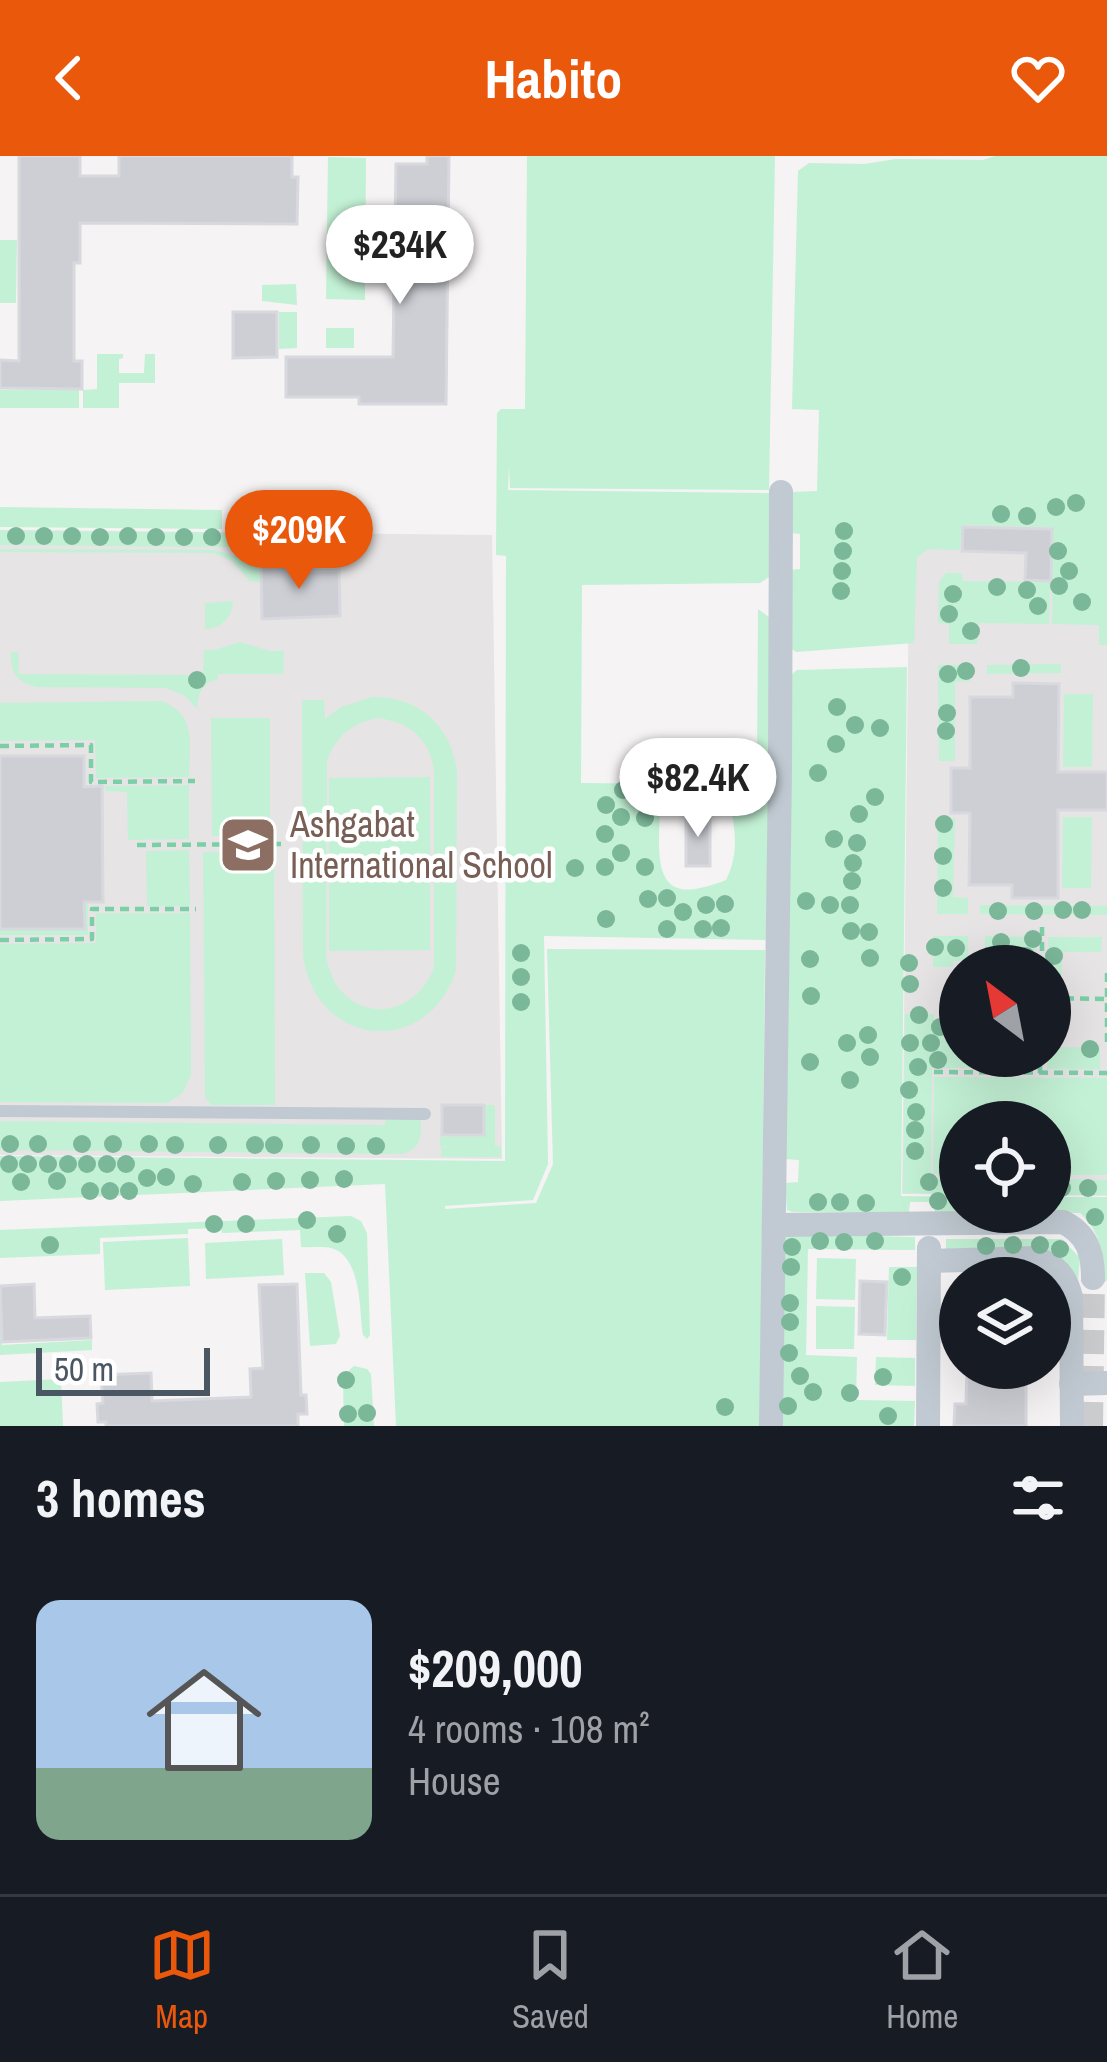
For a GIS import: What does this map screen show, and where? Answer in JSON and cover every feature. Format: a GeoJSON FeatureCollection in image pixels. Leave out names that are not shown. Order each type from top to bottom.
{"type":"FeatureCollection","features":[{"type":"Feature","properties":{"kind":"street"},"geometry":{"type":"LineString","coordinates":[[771,1426],[781,492]]}},
{"type":"Feature","properties":{"kind":"street"},"geometry":{"type":"LineString","coordinates":[[774,1225],[1063,1222],[1077,1229],[1090,1247],[1093,1278]]}},
{"type":"Feature","properties":{"kind":"street"},"geometry":{"type":"LineString","coordinates":[[928,1426],[929,1223]]}},
{"type":"Feature","properties":{"kind":"street"},"geometry":{"type":"LineString","coordinates":[[929,1261],[939,1261]]}},
{"type":"Feature","properties":{"kind":"street"},"geometry":{"type":"LineString","coordinates":[[1072,1426],[1071,1384],[1107,1383]]}},
{"type":"Feature","properties":{"kind":"lane"},"geometry":{"type":"LineString","coordinates":[[0,1111],[425,1114]]}},
{"type":"Feature","properties":{"kind":"path"},"geometry":{"type":"LineString","coordinates":[[0,746],[91,745],[92,782],[195,781]]}},
{"type":"Feature","properties":{"kind":"path"},"geometry":{"type":"LineString","coordinates":[[137,845],[286,844]]}},
{"type":"Feature","properties":{"kind":"path"},"geometry":{"type":"LineString","coordinates":[[0,940],[92,939],[92,909],[196,909]]}},
{"type":"Feature","properties":{"kind":"path"},"geometry":{"type":"LineString","coordinates":[[1042,922],[1042,945]]}},
{"type":"Feature","properties":{"kind":"path"},"geometry":{"type":"LineString","coordinates":[[1107,973],[1107,1042]]}},
{"type":"Feature","properties":{"kind":"path"},"geometry":{"type":"LineString","coordinates":[[1071,998],[1107,999]]}},
{"type":"Feature","properties":{"kind":"path"},"geometry":{"type":"LineString","coordinates":[[934,1072],[939,1072]]}},
{"type":"Feature","properties":{"kind":"path"},"geometry":{"type":"LineString","coordinates":[[1071,1072],[1107,1073]]}},
{"type":"Feature","properties":{"kind":"shaded area"},"geometry":{"type":"Polygon","coordinates":[[[910,492],[1107,497],[1107,1196],[1071,1195],[1071,1101],[939,1101],[939,1194],[902,1194],[910,492]]]}},
{"type":"Feature","properties":{"kind":"shaded area","name":"Ashgabat International School"},"geometry":{"type":"Polygon","coordinates":[[[0,530],[492,535],[502,1159],[0,1155],[0,530]]]}},
{"type":"Feature","properties":{"kind":"green space"},"geometry":{"type":"Polygon","coordinates":[[[527,156],[775,156],[769,490],[510,488],[509,466],[508,490],[769,493],[769,577],[760,583],[582,585],[581,783],[675,784],[661,809],[660,857],[667,881],[684,889],[726,880],[731,868],[735,833],[726,785],[766,784],[766,940],[544,936],[548,1164],[533,1200],[445,1209],[536,1203],[553,1164],[547,949],[765,950],[760,1426],[396,1426],[385,1184],[0,1201],[0,1156],[505,1161],[506,556],[496,555],[497,413],[525,409],[527,156]]]}},
{"type":"Feature","properties":{"kind":"green space"},"geometry":{"type":"Polygon","coordinates":[[[1107,156],[1107,645],[1099,645],[1099,625],[1052,624],[1053,527],[962,525],[960,550],[928,549],[917,558],[914,643],[796,652],[792,649],[790,570],[800,569],[800,534],[791,533],[791,492],[817,491],[819,410],[792,409],[798,171],[809,163],[1107,156]]]}},
{"type":"Feature","properties":{"kind":"green space"},"geometry":{"type":"Polygon","coordinates":[[[328,157],[366,158],[365,300],[326,299],[328,157]]]}},
{"type":"Feature","properties":{"kind":"green space"},"geometry":{"type":"Polygon","coordinates":[[[0,240],[17,240],[16,303],[0,303],[0,240]]]}},
{"type":"Feature","properties":{"kind":"green space"},"geometry":{"type":"Polygon","coordinates":[[[296,284],[297,305],[262,301],[262,285],[296,284]]]}},
{"type":"Feature","properties":{"kind":"green space"},"geometry":{"type":"Polygon","coordinates":[[[279,312],[297,312],[297,348],[279,349],[279,312]]]}},
{"type":"Feature","properties":{"kind":"green space"},"geometry":{"type":"Polygon","coordinates":[[[326,328],[354,328],[354,348],[326,348],[326,328]]]}},
{"type":"Feature","properties":{"kind":"green space"},"geometry":{"type":"Polygon","coordinates":[[[97,354],[123,354],[119,373],[144,373],[145,354],[155,354],[155,383],[119,383],[119,408],[83,408],[83,390],[97,389],[97,354]]]}},
{"type":"Feature","properties":{"kind":"green space"},"geometry":{"type":"Polygon","coordinates":[[[0,390],[79,390],[79,408],[0,408],[0,390]]]}},
{"type":"Feature","properties":{"kind":"green space"},"geometry":{"type":"Polygon","coordinates":[[[0,507],[222,510],[222,529],[0,527],[0,507]]]}},
{"type":"Feature","properties":{"kind":"green space"},"geometry":{"type":"Polygon","coordinates":[[[0,530],[333,534],[333,548],[0,545],[0,530]]]}},
{"type":"Feature","properties":{"kind":"green space"},"geometry":{"type":"Polygon","coordinates":[[[0,549],[214,550],[259,562],[260,582],[250,581],[232,561],[214,553],[0,549]]]}},
{"type":"Feature","properties":{"kind":"green space"},"geometry":{"type":"Polygon","coordinates":[[[946,573],[962,573],[963,581],[1050,582],[1049,624],[979,623],[977,644],[949,644],[949,624],[938,623],[939,582],[946,573]]]}},
{"type":"Feature","properties":{"kind":"green space"},"geometry":{"type":"Polygon","coordinates":[[[233,601],[225,621],[205,629],[205,603],[233,601]]]}},
{"type":"Feature","properties":{"kind":"green space"},"geometry":{"type":"Polygon","coordinates":[[[758,609],[770,618],[769,755],[757,760],[758,609]]]}},
{"type":"Feature","properties":{"kind":"green space"},"geometry":{"type":"Polygon","coordinates":[[[240,642],[284,651],[283,674],[218,674],[202,690],[197,709],[185,696],[166,688],[36,687],[19,679],[11,659],[11,652],[18,652],[19,674],[203,675],[204,650],[240,642]]]}},
{"type":"Feature","properties":{"kind":"green space"},"geometry":{"type":"Polygon","coordinates":[[[1061,664],[1061,673],[987,674],[987,665],[1061,664]]]}},
{"type":"Feature","properties":{"kind":"green space"},"geometry":{"type":"Polygon","coordinates":[[[938,665],[970,665],[970,681],[955,682],[955,761],[939,761],[938,665]]]}},
{"type":"Feature","properties":{"kind":"green space"},"geometry":{"type":"Polygon","coordinates":[[[907,667],[901,1196],[939,1197],[939,1212],[934,1202],[910,1202],[909,1213],[787,1210],[785,1183],[798,1182],[799,1160],[785,1159],[791,675],[797,670],[907,667]]]}},
{"type":"Feature","properties":{"kind":"green space"},"geometry":{"type":"Polygon","coordinates":[[[1064,694],[1093,694],[1092,767],[1063,767],[1064,694]]]}},
{"type":"Feature","properties":{"kind":"green space"},"geometry":{"type":"Polygon","coordinates":[[[372,697],[418,708],[440,728],[454,756],[456,970],[442,999],[422,1018],[398,1029],[374,1031],[349,1024],[328,1009],[312,986],[303,955],[302,700],[324,700],[325,719],[341,707],[372,697]],[[379,718],[354,726],[327,760],[326,955],[343,993],[374,1009],[408,1001],[423,988],[434,968],[432,761],[417,735],[379,718]]]}},
{"type":"Feature","properties":{"kind":"green space"},"geometry":{"type":"Polygon","coordinates":[[[162,701],[186,723],[189,777],[96,778],[95,740],[0,741],[0,703],[162,701]]]}},
{"type":"Feature","properties":{"kind":"green space"},"geometry":{"type":"Polygon","coordinates":[[[211,718],[270,718],[270,836],[212,836],[211,718]]]}},
{"type":"Feature","properties":{"kind":"green space"},"geometry":{"type":"Polygon","coordinates":[[[430,777],[430,950],[329,951],[329,778],[430,777]]]}},
{"type":"Feature","properties":{"kind":"green space"},"geometry":{"type":"Polygon","coordinates":[[[189,785],[189,839],[128,840],[127,792],[105,791],[105,786],[189,785]]]}},
{"type":"Feature","properties":{"kind":"green space"},"geometry":{"type":"Polygon","coordinates":[[[1063,817],[1092,817],[1091,888],[1062,888],[1063,817]]]}},
{"type":"Feature","properties":{"kind":"green space"},"geometry":{"type":"Polygon","coordinates":[[[938,818],[955,818],[953,897],[968,898],[968,914],[937,914],[938,818]]]}},
{"type":"Feature","properties":{"kind":"green space"},"geometry":{"type":"Polygon","coordinates":[[[189,850],[190,906],[147,906],[146,851],[189,850]]]}},
{"type":"Feature","properties":{"kind":"green space"},"geometry":{"type":"Polygon","coordinates":[[[274,851],[275,1105],[211,1105],[205,1097],[203,852],[274,851]]]}},
{"type":"Feature","properties":{"kind":"green space"},"geometry":{"type":"Polygon","coordinates":[[[85,903],[88,935],[0,935],[0,930],[85,929],[85,903]]]}},
{"type":"Feature","properties":{"kind":"green space"},"geometry":{"type":"Polygon","coordinates":[[[980,905],[1107,906],[1107,915],[980,914],[980,905]]]}},
{"type":"Feature","properties":{"kind":"green space"},"geometry":{"type":"Polygon","coordinates":[[[96,913],[190,913],[191,1075],[182,1094],[167,1103],[0,1102],[0,944],[96,943],[96,913]]]}},
{"type":"Feature","properties":{"kind":"green space"},"geometry":{"type":"Polygon","coordinates":[[[933,936],[968,936],[968,945],[939,945],[939,967],[933,967],[933,936]]]}},
{"type":"Feature","properties":{"kind":"green space"},"geometry":{"type":"Polygon","coordinates":[[[985,936],[1036,937],[1036,945],[985,945],[985,936]]]}},
{"type":"Feature","properties":{"kind":"green space"},"geometry":{"type":"Polygon","coordinates":[[[1048,937],[1102,937],[1101,952],[1071,952],[1071,945],[1048,945],[1048,937]]]}},
{"type":"Feature","properties":{"kind":"green space"},"geometry":{"type":"Polygon","coordinates":[[[905,1014],[934,1014],[934,1021],[939,1021],[939,1068],[932,1068],[931,1177],[939,1177],[939,1194],[903,1193],[905,1014]]]}},
{"type":"Feature","properties":{"kind":"green space"},"geometry":{"type":"Polygon","coordinates":[[[1071,1047],[1100,1048],[1100,1069],[1071,1069],[1071,1047]]]}},
{"type":"Feature","properties":{"kind":"green space"},"geometry":{"type":"Polygon","coordinates":[[[934,1077],[1107,1078],[1107,1175],[1071,1175],[1071,1101],[939,1101],[939,1174],[933,1174],[934,1077]]]}},
{"type":"Feature","properties":{"kind":"green space"},"geometry":{"type":"Polygon","coordinates":[[[485,1105],[495,1105],[495,1146],[501,1147],[501,1157],[441,1157],[441,1147],[451,1146],[440,1146],[440,1137],[485,1136],[485,1105]]]}},
{"type":"Feature","properties":{"kind":"green space"},"geometry":{"type":"Polygon","coordinates":[[[386,1120],[421,1120],[417,1145],[403,1154],[0,1150],[0,1121],[384,1125],[386,1120]]]}},
{"type":"Feature","properties":{"kind":"green space"},"geometry":{"type":"Polygon","coordinates":[[[1071,1179],[1107,1180],[1107,1195],[1071,1195],[1071,1179]]]}},
{"type":"Feature","properties":{"kind":"green space"},"geometry":{"type":"Polygon","coordinates":[[[1071,1197],[1107,1197],[1107,1281],[1103,1281],[1097,1236],[1080,1213],[1071,1213],[1071,1197]]]}},
{"type":"Feature","properties":{"kind":"green space"},"geometry":{"type":"Polygon","coordinates":[[[351,1216],[361,1221],[367,1233],[367,1339],[349,1261],[331,1248],[301,1247],[300,1230],[222,1233],[221,1228],[188,1229],[188,1234],[100,1238],[100,1254],[0,1258],[0,1230],[351,1216]]]}},
{"type":"Feature","properties":{"kind":"green space"},"geometry":{"type":"Polygon","coordinates":[[[785,1234],[915,1237],[915,1250],[808,1249],[806,1355],[857,1357],[856,1400],[915,1401],[914,1426],[781,1426],[785,1234]]]}},
{"type":"Feature","properties":{"kind":"green space"},"geometry":{"type":"Polygon","coordinates":[[[188,1238],[190,1286],[105,1290],[103,1242],[188,1238]]]}},
{"type":"Feature","properties":{"kind":"green space"},"geometry":{"type":"Polygon","coordinates":[[[282,1239],[284,1275],[206,1279],[205,1243],[282,1239]]]}},
{"type":"Feature","properties":{"kind":"green space"},"geometry":{"type":"Polygon","coordinates":[[[946,1239],[1062,1239],[1080,1258],[1078,1280],[1071,1270],[1071,1257],[995,1257],[946,1251],[946,1239]]]}},
{"type":"Feature","properties":{"kind":"green space"},"geometry":{"type":"Polygon","coordinates":[[[817,1258],[856,1259],[855,1300],[816,1299],[817,1258]]]}},
{"type":"Feature","properties":{"kind":"green space"},"geometry":{"type":"Polygon","coordinates":[[[889,1267],[917,1267],[916,1340],[887,1340],[889,1267]]]}},
{"type":"Feature","properties":{"kind":"green space"},"geometry":{"type":"Polygon","coordinates":[[[305,1273],[324,1273],[331,1282],[340,1336],[336,1344],[310,1346],[305,1273]]]}},
{"type":"Feature","properties":{"kind":"green space"},"geometry":{"type":"Polygon","coordinates":[[[816,1306],[855,1307],[854,1349],[816,1349],[816,1306]]]}},
{"type":"Feature","properties":{"kind":"green space"},"geometry":{"type":"Polygon","coordinates":[[[0,1326],[2,1345],[92,1340],[92,1350],[0,1355],[0,1326]]]}},
{"type":"Feature","properties":{"kind":"green space"},"geometry":{"type":"Polygon","coordinates":[[[876,1357],[915,1358],[915,1386],[875,1385],[876,1357]]]}},
{"type":"Feature","properties":{"kind":"green space"},"geometry":{"type":"Polygon","coordinates":[[[354,1366],[371,1374],[374,1426],[344,1426],[344,1375],[354,1366]]]}},
{"type":"Feature","properties":{"kind":"green space"},"geometry":{"type":"Polygon","coordinates":[[[61,1379],[63,1426],[0,1426],[0,1382],[61,1379]]]}},
{"type":"Feature","properties":{"kind":"building"},"geometry":{"type":"Polygon","coordinates":[[[19,156],[80,156],[80,176],[119,176],[119,156],[292,156],[292,177],[298,177],[297,224],[80,223],[80,263],[74,263],[74,361],[82,361],[82,389],[0,388],[0,360],[19,361],[19,156]]]}},
{"type":"Feature","properties":{"kind":"building"},"geometry":{"type":"Polygon","coordinates":[[[427,156],[449,156],[446,404],[359,404],[359,397],[286,397],[286,357],[393,357],[396,164],[427,164],[427,156]]]}},
{"type":"Feature","properties":{"kind":"building"},"geometry":{"type":"Polygon","coordinates":[[[233,312],[277,312],[277,357],[233,358],[233,312]]]}},
{"type":"Feature","properties":{"kind":"building"},"geometry":{"type":"Polygon","coordinates":[[[963,527],[1052,529],[1051,581],[1025,580],[1026,553],[962,551],[963,527]]]}},
{"type":"Feature","properties":{"kind":"building"},"geometry":{"type":"Polygon","coordinates":[[[312,564],[312,571],[339,570],[340,616],[262,619],[261,566],[312,564]]]}},
{"type":"Feature","properties":{"kind":"building"},"geometry":{"type":"Polygon","coordinates":[[[1013,683],[1059,684],[1058,772],[1107,772],[1107,810],[1058,810],[1058,898],[1012,898],[1012,885],[969,885],[970,813],[951,813],[951,768],[970,768],[970,697],[1013,697],[1013,683]]]}},
{"type":"Feature","properties":{"kind":"building"},"geometry":{"type":"Polygon","coordinates":[[[0,756],[84,756],[84,787],[102,786],[103,902],[84,902],[85,929],[0,929],[0,756]]]}},
{"type":"Feature","properties":{"kind":"building"},"geometry":{"type":"Polygon","coordinates":[[[686,815],[710,815],[710,866],[686,866],[686,815]]]}},
{"type":"Feature","properties":{"kind":"building"},"geometry":{"type":"Polygon","coordinates":[[[442,1105],[484,1105],[484,1135],[442,1135],[442,1105]]]}},
{"type":"Feature","properties":{"kind":"building"},"geometry":{"type":"Polygon","coordinates":[[[860,1281],[887,1282],[885,1335],[859,1334],[860,1281]]]}},
{"type":"Feature","properties":{"kind":"building"},"geometry":{"type":"Polygon","coordinates":[[[34,1284],[35,1318],[90,1316],[91,1338],[2,1342],[0,1286],[34,1284]]]}},
{"type":"Feature","properties":{"kind":"building"},"geometry":{"type":"Polygon","coordinates":[[[297,1284],[301,1395],[306,1395],[307,1414],[298,1414],[298,1426],[106,1426],[98,1422],[97,1404],[103,1403],[101,1375],[151,1373],[152,1401],[251,1397],[250,1369],[263,1368],[259,1285],[297,1284]]]}},
{"type":"Feature","properties":{"kind":"building"},"geometry":{"type":"Polygon","coordinates":[[[966,1389],[1026,1389],[1026,1426],[954,1426],[955,1404],[966,1404],[966,1389]]]}},
{"type":"Feature","properties":{"kind":"tunnel"},"geometry":{"type":"LineString","coordinates":[[1091,1426],[1093,1278]]}},
{"type":"Feature","properties":{"kind":"place","name":"Ashgabat International School"},"geometry":{"type":"Point","coordinates":[248,845]}}]}
